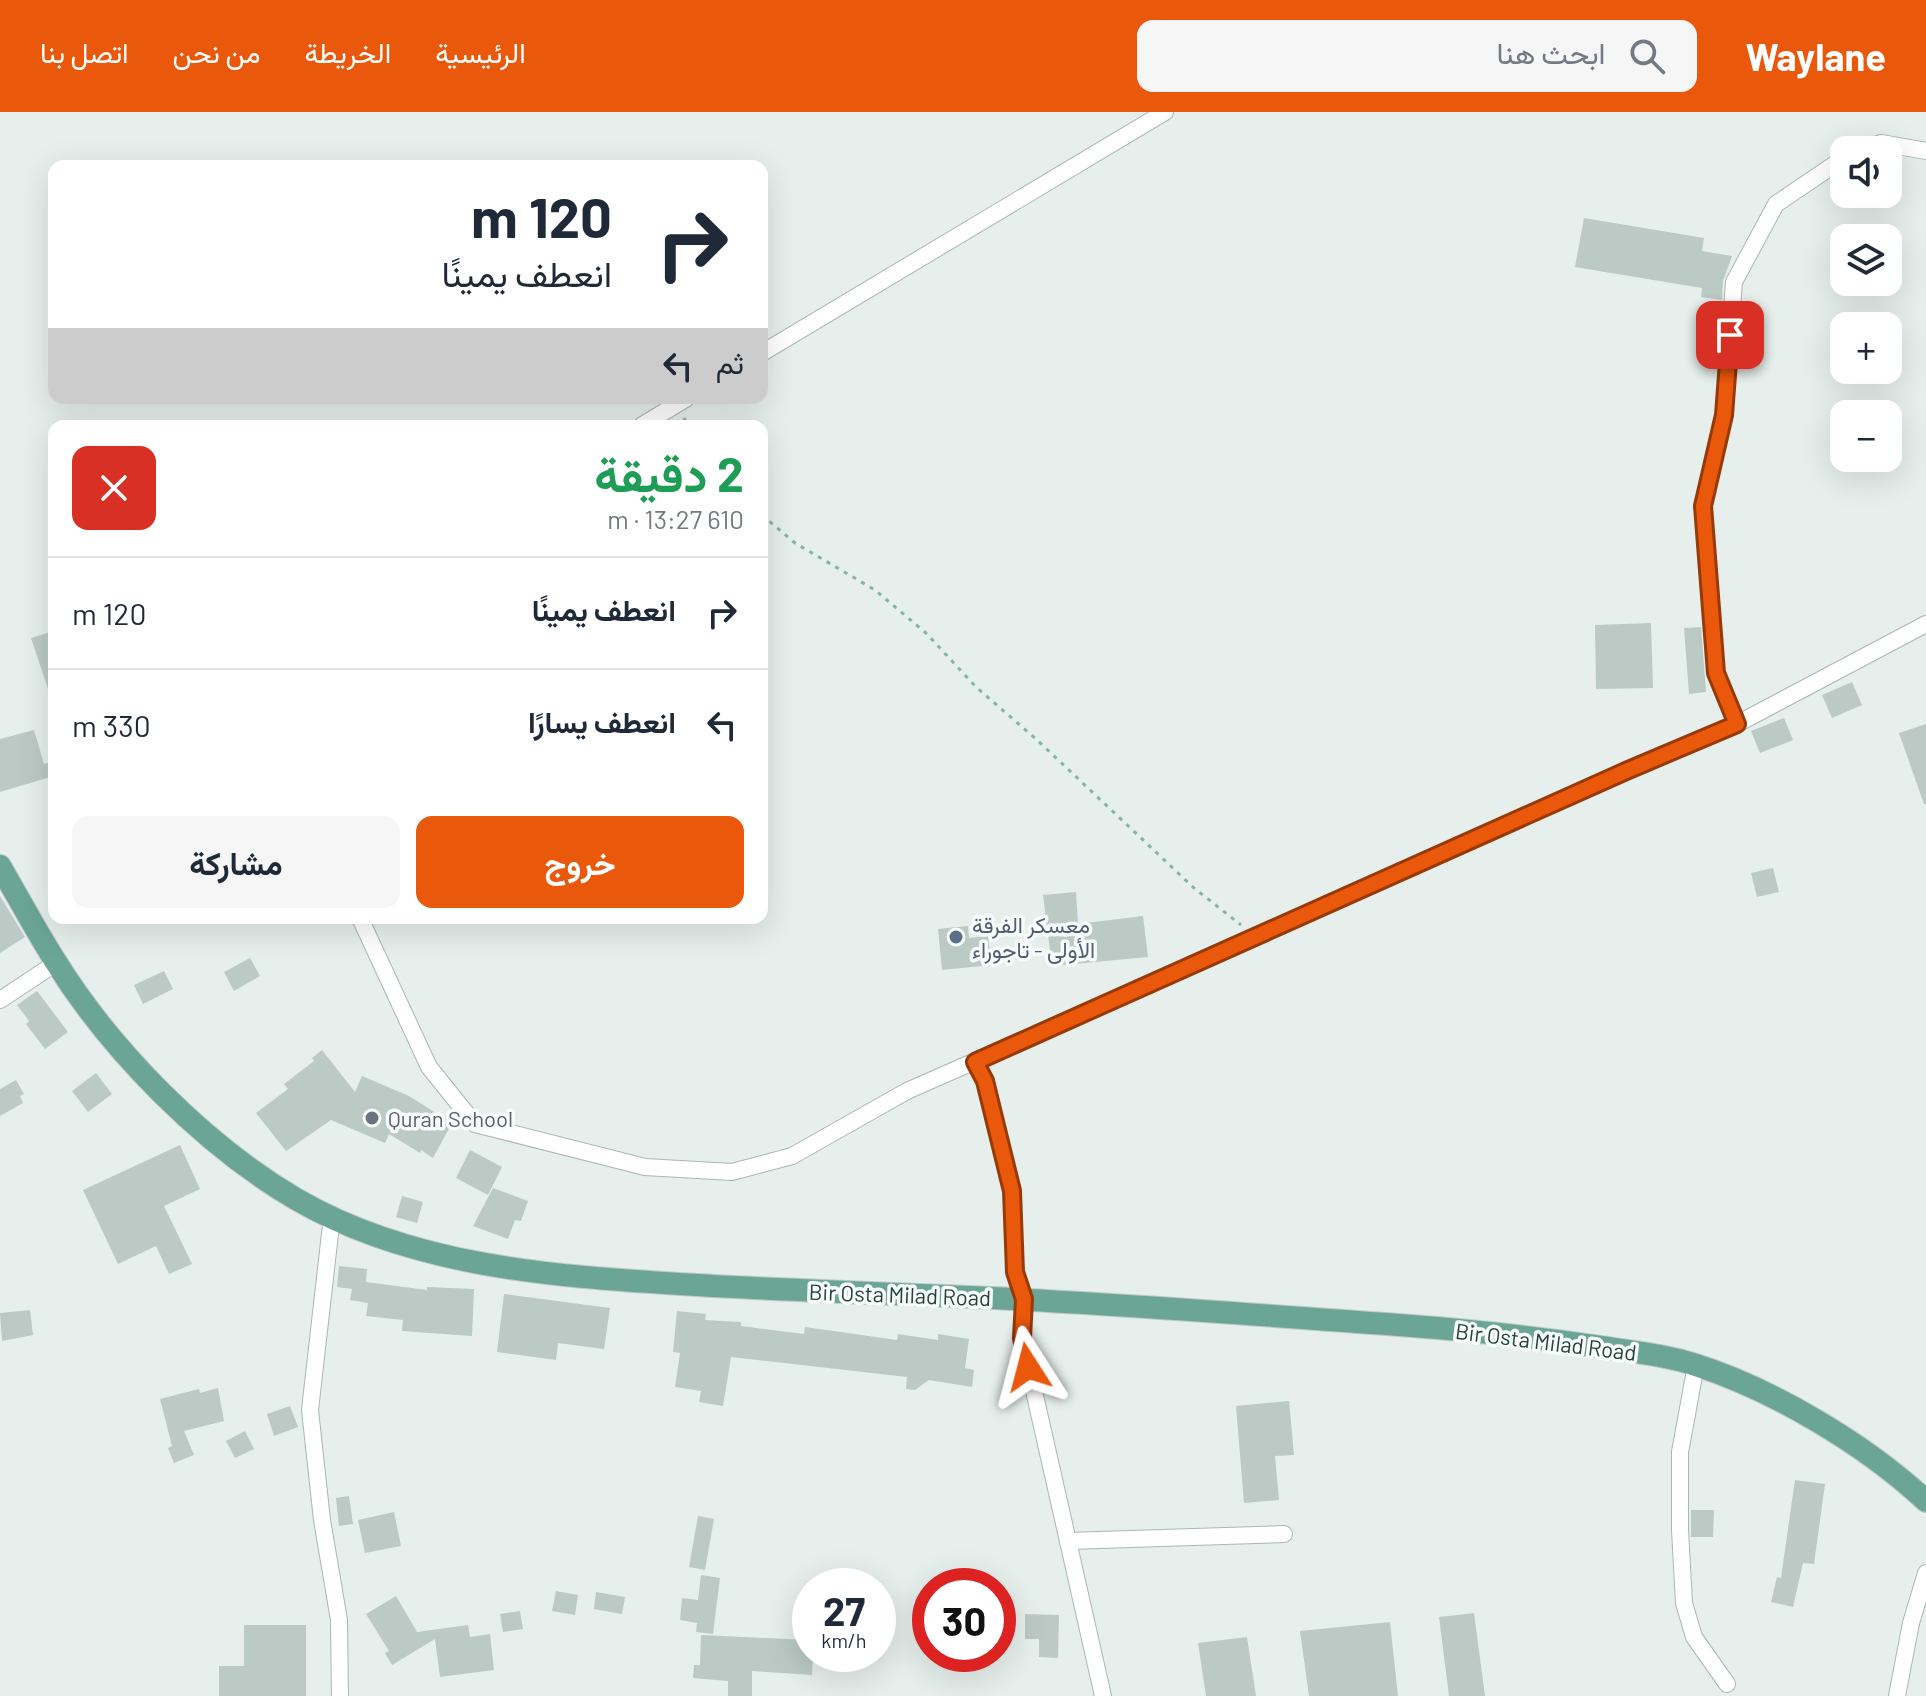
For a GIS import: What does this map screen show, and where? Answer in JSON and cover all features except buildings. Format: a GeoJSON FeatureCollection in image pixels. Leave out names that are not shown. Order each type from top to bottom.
{"type":"FeatureCollection","features":[{"type":"Feature","properties":{"kind":"main road","name":"Bir Osta Milad Road"},"geometry":{"type":"LineString","coordinates":[[0,866],[56,963],[108,1033],[154,1087],[231,1153],[296,1199],[367,1233],[439,1254],[581,1277],[1024,1299],[1500,1332],[1656,1355],[1696,1365],[1783,1401],[1903,1480],[1926,1501]]}},
{"type":"Feature","properties":{"kind":"street"},"geometry":{"type":"LineString","coordinates":[[768,349],[1165,112]]}},
{"type":"Feature","properties":{"kind":"street"},"geometry":{"type":"LineString","coordinates":[[1902,147],[1926,151]]}},
{"type":"Feature","properties":{"kind":"street"},"geometry":{"type":"LineString","coordinates":[[1737,724],[1716,673],[1703,506],[1724,415],[1734,282],[1776,204],[1830,167]]}},
{"type":"Feature","properties":{"kind":"street"},"geometry":{"type":"LineString","coordinates":[[651,420],[677,404]]}},
{"type":"Feature","properties":{"kind":"street"},"geometry":{"type":"LineString","coordinates":[[363,924],[429,1067],[475,1124],[645,1167],[732,1172],[792,1156],[907,1091],[1737,724],[1926,624]]}},
{"type":"Feature","properties":{"kind":"street"},"geometry":{"type":"LineString","coordinates":[[0,1000],[56,963]]}},
{"type":"Feature","properties":{"kind":"street"},"geometry":{"type":"LineString","coordinates":[[975,1062],[985,1081],[1012,1191],[1015,1272],[1024,1299],[1022,1338],[1103,1696]]}},
{"type":"Feature","properties":{"kind":"street"},"geometry":{"type":"LineString","coordinates":[[332,1216],[310,1410],[322,1520],[339,1620],[340,1696]]}},
{"type":"Feature","properties":{"kind":"street"},"geometry":{"type":"LineString","coordinates":[[1696,1365],[1680,1452],[1684,1603],[1694,1637],[1727,1684]]}},
{"type":"Feature","properties":{"kind":"street"},"geometry":{"type":"LineString","coordinates":[[1068,1541],[1284,1534]]}},
{"type":"Feature","properties":{"kind":"street"},"geometry":{"type":"LineString","coordinates":[[1897,1696],[1911,1623],[1926,1573]]}},
{"type":"Feature","properties":{"kind":"path"},"geometry":{"type":"LineString","coordinates":[[768,520],[795,543],[875,590],[926,633],[976,687],[1036,739],[1194,888],[1248,931]]}},
{"type":"Feature","properties":{"kind":"place","name":"معسكر الفرقة الأولى - تاجوراء"},"geometry":{"type":"Point","coordinates":[956,937]}},
{"type":"Feature","properties":{"kind":"place","name":"Quran School"},"geometry":{"type":"Point","coordinates":[372,1118]}},
{"type":"Feature","properties":{"kind":"route"},"geometry":{"type":"LineString","coordinates":[[1028,1367],[1022,1338],[1024,1299],[1015,1272],[1012,1191],[985,1081],[975,1062],[1737,724],[1716,673],[1703,506],[1724,415],[1730,335]]}}]}
